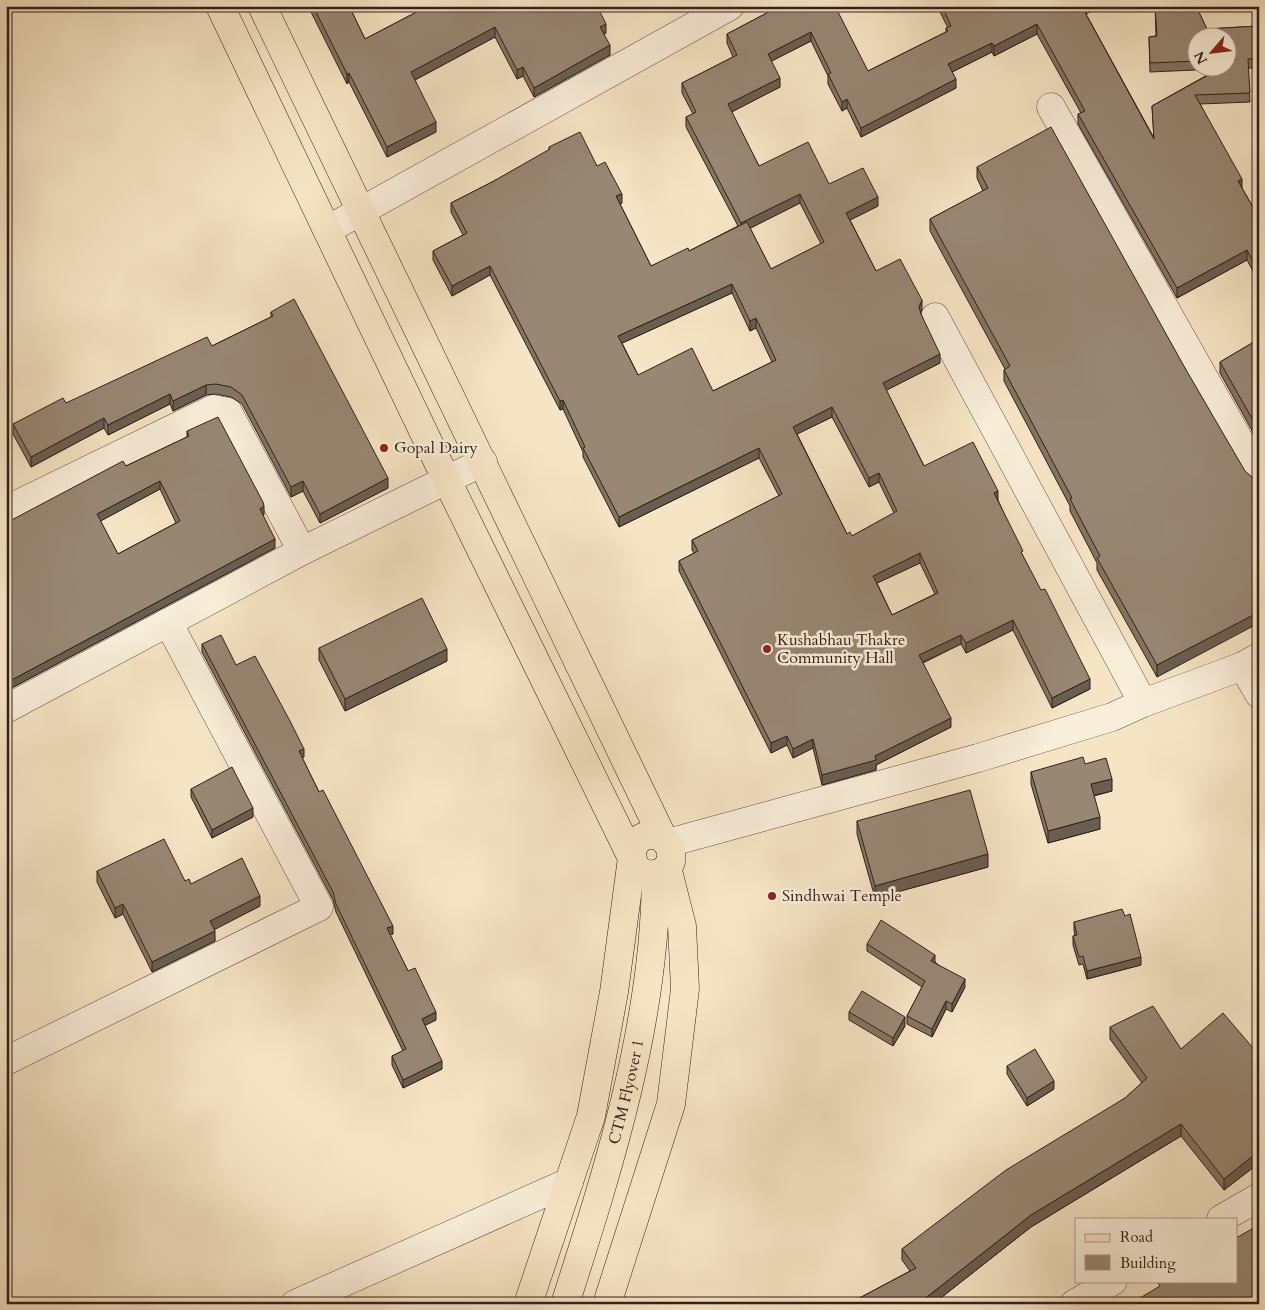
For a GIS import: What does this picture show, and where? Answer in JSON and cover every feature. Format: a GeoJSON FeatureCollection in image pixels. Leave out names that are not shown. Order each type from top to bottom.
{"type":"FeatureCollection","features":[{"type":"Feature","properties":{"kind":"main road"},"geometry":{"type":"LineString","coordinates":[[220,6],[447,481],[638,870],[644,873],[664,856]]}},
{"type":"Feature","properties":{"kind":"main road"},"geometry":{"type":"LineString","coordinates":[[262,6],[603,712],[664,856],[682,926],[684,989],[671,1104],[607,1304]]}},
{"type":"Feature","properties":{"kind":"main road"},"geometry":{"type":"LineString","coordinates":[[570,730],[603,712]]}},
{"type":"Feature","properties":{"kind":"main road"},"geometry":{"type":"LineString","coordinates":[[528,1304],[591,1116],[614,992],[634,845],[643,836],[650,834],[664,856]]}},
{"type":"Feature","properties":{"kind":"main road","name":"CTM Flyover 1"},"geometry":{"type":"LineString","coordinates":[[565,1304],[611,1159],[632,1073],[646,994],[664,856]]}},
{"type":"Feature","properties":{"kind":"street"},"geometry":{"type":"LineString","coordinates":[[327,230],[730,6]]}},
{"type":"Feature","properties":{"kind":"street"},"geometry":{"type":"LineString","coordinates":[[1051,107],[1259,475]]}},
{"type":"Feature","properties":{"kind":"street"},"geometry":{"type":"LineString","coordinates":[[935,317],[1142,703]]}},
{"type":"Feature","properties":{"kind":"street"},"geometry":{"type":"LineString","coordinates":[[6,510],[213,409],[228,412],[302,551]]}},
{"type":"Feature","properties":{"kind":"street"},"geometry":{"type":"LineString","coordinates":[[6,709],[302,551],[447,481],[482,462]]}},
{"type":"Feature","properties":{"kind":"street"},"geometry":{"type":"LineString","coordinates":[[6,1061],[319,906],[168,622]]}},
{"type":"Feature","properties":{"kind":"street"},"geometry":{"type":"LineString","coordinates":[[664,856],[1112,717],[1142,703],[1251,662],[1259,694]]}},
{"type":"Feature","properties":{"kind":"street"},"geometry":{"type":"LineString","coordinates":[[295,1304],[569,1182]]}},
{"type":"Feature","properties":{"kind":"street"},"geometry":{"type":"LineString","coordinates":[[1223,1218],[1259,1197]]}},
{"type":"Feature","properties":{"kind":"street"},"geometry":{"type":"LineString","coordinates":[[1074,1304],[1111,1282]]}},
{"type":"Feature","properties":{"kind":"building"},"geometry":{"type":"Polygon","coordinates":[[[313,6],[349,6],[365,39],[428,6],[597,6],[606,24],[600,27],[610,45],[534,88],[523,67],[517,70],[495,27],[411,72],[436,122],[387,147],[313,6]]]}},
{"type":"Feature","properties":{"kind":"building"},"geometry":{"type":"Polygon","coordinates":[[[780,6],[835,6],[868,71],[948,31],[946,28],[951,26],[942,6],[1083,6],[1154,139],[1152,106],[1203,78],[1238,78],[1238,28],[1224,28],[1258,26],[1257,6],[1259,6],[1259,58],[1248,59],[1250,93],[1195,95],[1242,179],[1238,181],[1259,218],[1259,272],[1247,250],[1177,288],[1078,114],[1085,111],[1037,24],[994,46],[992,43],[948,64],[956,79],[861,128],[847,99],[842,102],[828,74],[831,73],[811,32],[768,54],[780,78],[728,104],[759,166],[808,142],[829,184],[863,168],[878,197],[846,213],[876,271],[900,259],[922,300],[919,307],[921,314],[940,354],[883,383],[924,466],[973,442],[998,491],[994,493],[1023,551],[1021,552],[1041,590],[1045,589],[1090,679],[1052,698],[1013,620],[966,643],[961,635],[919,655],[951,718],[875,756],[876,760],[822,775],[813,739],[793,749],[787,736],[771,743],[679,561],[698,551],[692,540],[782,494],[759,448],[619,517],[583,448],[585,447],[563,400],[560,401],[490,266],[452,286],[433,251],[467,233],[451,203],[550,149],[549,147],[580,132],[597,166],[605,162],[622,194],[616,196],[651,266],[688,248],[689,251],[747,222],[771,269],[824,242],[800,194],[741,223],[686,117],[696,112],[682,83],[737,55],[727,34],[780,6]],[[732,284],[618,336],[638,375],[692,348],[713,391],[776,360],[756,318],[750,321],[732,284]],[[832,407],[793,427],[847,534],[850,532],[852,536],[897,511],[879,473],[869,478],[832,407]],[[920,553],[873,576],[892,615],[938,593],[920,553]]]}},
{"type":"Feature","properties":{"kind":"building"},"geometry":{"type":"Polygon","coordinates":[[[1155,6],[1196,6],[1207,28],[1188,28],[1188,61],[1150,63],[1149,37],[1157,36],[1155,6]]]}},
{"type":"Feature","properties":{"kind":"building"},"geometry":{"type":"Polygon","coordinates":[[[1051,127],[1185,368],[1245,471],[1252,477],[1259,479],[1259,612],[1157,665],[1097,558],[1100,556],[1070,499],[1072,498],[1004,370],[1010,366],[930,219],[988,188],[977,167],[1051,127]]]}},
{"type":"Feature","properties":{"kind":"building"},"geometry":{"type":"Polygon","coordinates":[[[294,299],[388,478],[320,514],[303,481],[291,487],[242,395],[231,387],[216,384],[206,385],[173,401],[170,394],[108,425],[104,418],[31,457],[13,424],[63,398],[66,403],[207,337],[212,346],[273,316],[271,312],[294,299]]]}},
{"type":"Feature","properties":{"kind":"building"},"geometry":{"type":"Polygon","coordinates":[[[1259,339],[1259,431],[1220,362],[1259,339]]]}},
{"type":"Feature","properties":{"kind":"building"},"geometry":{"type":"Polygon","coordinates":[[[218,417],[263,502],[264,506],[260,509],[275,539],[6,683],[6,523],[123,461],[126,466],[189,436],[187,431],[218,417]],[[160,481],[97,514],[118,554],[180,521],[160,481]]]}},
{"type":"Feature","properties":{"kind":"building"},"geometry":{"type":"Polygon","coordinates":[[[422,598],[447,649],[345,699],[319,648],[422,598]]]}},
{"type":"Feature","properties":{"kind":"building"},"geometry":{"type":"Polygon","coordinates":[[[221,635],[236,665],[255,656],[304,749],[299,751],[319,792],[323,790],[393,926],[387,928],[408,971],[415,968],[436,1012],[422,1019],[442,1061],[403,1080],[392,1056],[406,1049],[336,904],[333,892],[202,644],[221,635]]]}},
{"type":"Feature","properties":{"kind":"building"},"geometry":{"type":"Polygon","coordinates":[[[1083,757],[1085,764],[1106,758],[1112,779],[1091,784],[1100,817],[1048,831],[1031,772],[1083,757]]]}},
{"type":"Feature","properties":{"kind":"building"},"geometry":{"type":"Polygon","coordinates":[[[232,767],[253,808],[212,830],[191,789],[232,767]]]}},
{"type":"Feature","properties":{"kind":"building"},"geometry":{"type":"Polygon","coordinates":[[[970,790],[988,854],[875,886],[857,821],[970,790]]]}},
{"type":"Feature","properties":{"kind":"building"},"geometry":{"type":"Polygon","coordinates":[[[164,839],[185,881],[189,879],[191,884],[242,858],[260,896],[210,921],[215,931],[152,962],[123,904],[115,908],[97,871],[164,839]]]}},
{"type":"Feature","properties":{"kind":"building"},"geometry":{"type":"Polygon","coordinates":[[[1122,909],[1125,916],[1130,914],[1141,957],[1087,971],[1083,956],[1079,957],[1073,936],[1077,935],[1074,922],[1122,909]]]}},
{"type":"Feature","properties":{"kind":"building"},"geometry":{"type":"Polygon","coordinates":[[[881,920],[935,955],[931,961],[965,979],[952,1004],[946,1001],[932,1029],[907,1016],[925,981],[867,944],[881,920]]]}},
{"type":"Feature","properties":{"kind":"building"},"geometry":{"type":"Polygon","coordinates":[[[862,991],[905,1017],[893,1038],[849,1012],[862,991]]]}},
{"type":"Feature","properties":{"kind":"building"},"geometry":{"type":"Polygon","coordinates":[[[1153,1006],[1181,1049],[1223,1013],[1259,1055],[1259,1151],[1224,1179],[1181,1124],[1031,1215],[918,1304],[854,1304],[852,1302],[916,1268],[902,1249],[1006,1170],[1125,1098],[1147,1078],[1110,1027],[1153,1006]]]}},
{"type":"Feature","properties":{"kind":"building"},"geometry":{"type":"Polygon","coordinates":[[[1035,1049],[1054,1081],[1027,1098],[1007,1066],[1035,1049]]]}},
{"type":"Feature","properties":{"kind":"building"},"geometry":{"type":"Polygon","coordinates":[[[1259,1225],[1259,1304],[1130,1304],[1160,1286],[1158,1283],[1160,1282],[1238,1282],[1238,1237],[1259,1225]]]}},
{"type":"Feature","properties":{"kind":"place","name":"Gopal Dairy"},"geometry":{"type":"Point","coordinates":[384,448]}},
{"type":"Feature","properties":{"kind":"place","name":"Kushabhau Thakre Community Hall"},"geometry":{"type":"Point","coordinates":[767,649]}},
{"type":"Feature","properties":{"kind":"place","name":"Sindhwai Temple"},"geometry":{"type":"Point","coordinates":[772,896]}}]}
